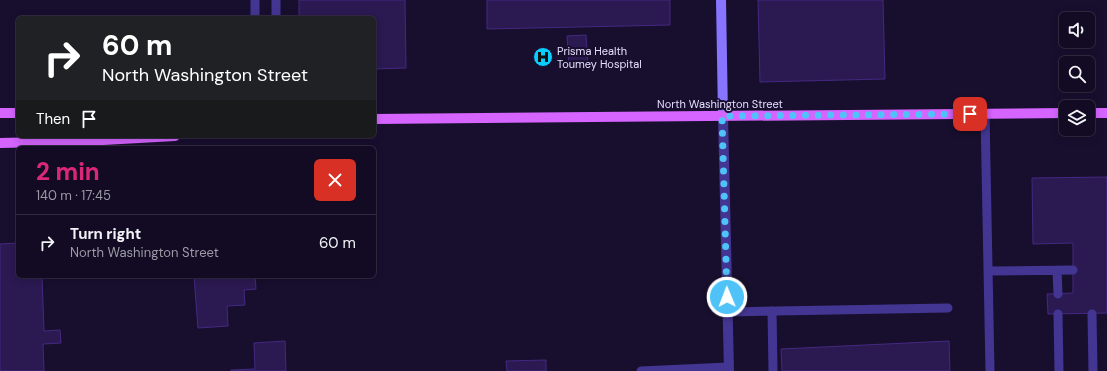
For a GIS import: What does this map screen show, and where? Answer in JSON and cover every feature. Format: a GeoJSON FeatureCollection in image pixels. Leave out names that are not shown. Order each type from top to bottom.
{"type":"FeatureCollection","features":[{"type":"Feature","properties":{"kind":"main road"},"geometry":{"type":"LineString","coordinates":[[0,113],[16,113]]}},
{"type":"Feature","properties":{"kind":"main road","name":"North Washington Street"},"geometry":{"type":"LineString","coordinates":[[376,119],[1059,113]]}},
{"type":"Feature","properties":{"kind":"main road"},"geometry":{"type":"LineString","coordinates":[[1095,113],[1107,113]]}},
{"type":"Feature","properties":{"kind":"main road"},"geometry":{"type":"LineString","coordinates":[[0,143],[139,138]]}},
{"type":"Feature","properties":{"kind":"street"},"geometry":{"type":"LineString","coordinates":[[721,0],[722,116],[729,369]]}},
{"type":"Feature","properties":{"kind":"lane"},"geometry":{"type":"LineString","coordinates":[[255,0],[255,16]]}},
{"type":"Feature","properties":{"kind":"lane"},"geometry":{"type":"LineString","coordinates":[[276,0],[276,16]]}},
{"type":"Feature","properties":{"kind":"lane"},"geometry":{"type":"LineString","coordinates":[[985,114],[990,371]]}},
{"type":"Feature","properties":{"kind":"lane"},"geometry":{"type":"LineString","coordinates":[[1057,270],[1058,294]]}},
{"type":"Feature","properties":{"kind":"lane"},"geometry":{"type":"LineString","coordinates":[[989,271],[1073,270]]}},
{"type":"Feature","properties":{"kind":"lane"},"geometry":{"type":"LineString","coordinates":[[727,312],[948,308]]}},
{"type":"Feature","properties":{"kind":"lane"},"geometry":{"type":"LineString","coordinates":[[772,311],[773,371]]}},
{"type":"Feature","properties":{"kind":"lane"},"geometry":{"type":"LineString","coordinates":[[1058,314],[1059,371]]}},
{"type":"Feature","properties":{"kind":"lane"},"geometry":{"type":"LineString","coordinates":[[1092,314],[1093,371]]}},
{"type":"Feature","properties":{"kind":"lane"},"geometry":{"type":"LineString","coordinates":[[641,371],[729,369]]}},
{"type":"Feature","properties":{"kind":"building"},"geometry":{"type":"Polygon","coordinates":[[[299,0],[405,0],[406,68],[376,69],[376,16],[299,16],[299,0]]]}},
{"type":"Feature","properties":{"kind":"building"},"geometry":{"type":"Polygon","coordinates":[[[487,0],[670,0],[670,25],[487,29],[487,0]]]}},
{"type":"Feature","properties":{"kind":"building"},"geometry":{"type":"Polygon","coordinates":[[[758,0],[883,0],[885,79],[760,82],[758,0]]]}},
{"type":"Feature","properties":{"kind":"building"},"geometry":{"type":"Polygon","coordinates":[[[586,35],[588,66],[569,67],[567,36],[586,35]]]}},
{"type":"Feature","properties":{"kind":"building"},"geometry":{"type":"Polygon","coordinates":[[[1107,177],[1107,313],[1048,314],[1047,294],[1073,293],[1073,243],[1033,244],[1032,178],[1107,177]]]}},
{"type":"Feature","properties":{"kind":"building"},"geometry":{"type":"Polygon","coordinates":[[[16,243],[16,278],[42,278],[44,331],[60,330],[61,343],[43,344],[44,371],[0,371],[0,244],[16,243]]]}},
{"type":"Feature","properties":{"kind":"building"},"geometry":{"type":"Polygon","coordinates":[[[194,278],[255,278],[256,289],[244,290],[245,305],[227,306],[228,326],[198,328],[194,278]]]}},
{"type":"Feature","properties":{"kind":"building"},"geometry":{"type":"Polygon","coordinates":[[[285,341],[286,371],[231,371],[255,369],[254,343],[285,341]]]}},
{"type":"Feature","properties":{"kind":"building"},"geometry":{"type":"Polygon","coordinates":[[[949,341],[950,371],[782,371],[781,349],[949,341]]]}},
{"type":"Feature","properties":{"kind":"building"},"geometry":{"type":"Polygon","coordinates":[[[546,360],[546,371],[507,371],[506,361],[546,360]]]}},
{"type":"Feature","properties":{"kind":"place","name":"Prisma Health Toumey Hospital"},"geometry":{"type":"Point","coordinates":[543,57]}},
{"type":"Feature","properties":{"kind":"route"},"geometry":{"type":"LineString","coordinates":[[727,297],[722,116],[970,114]]}}]}
